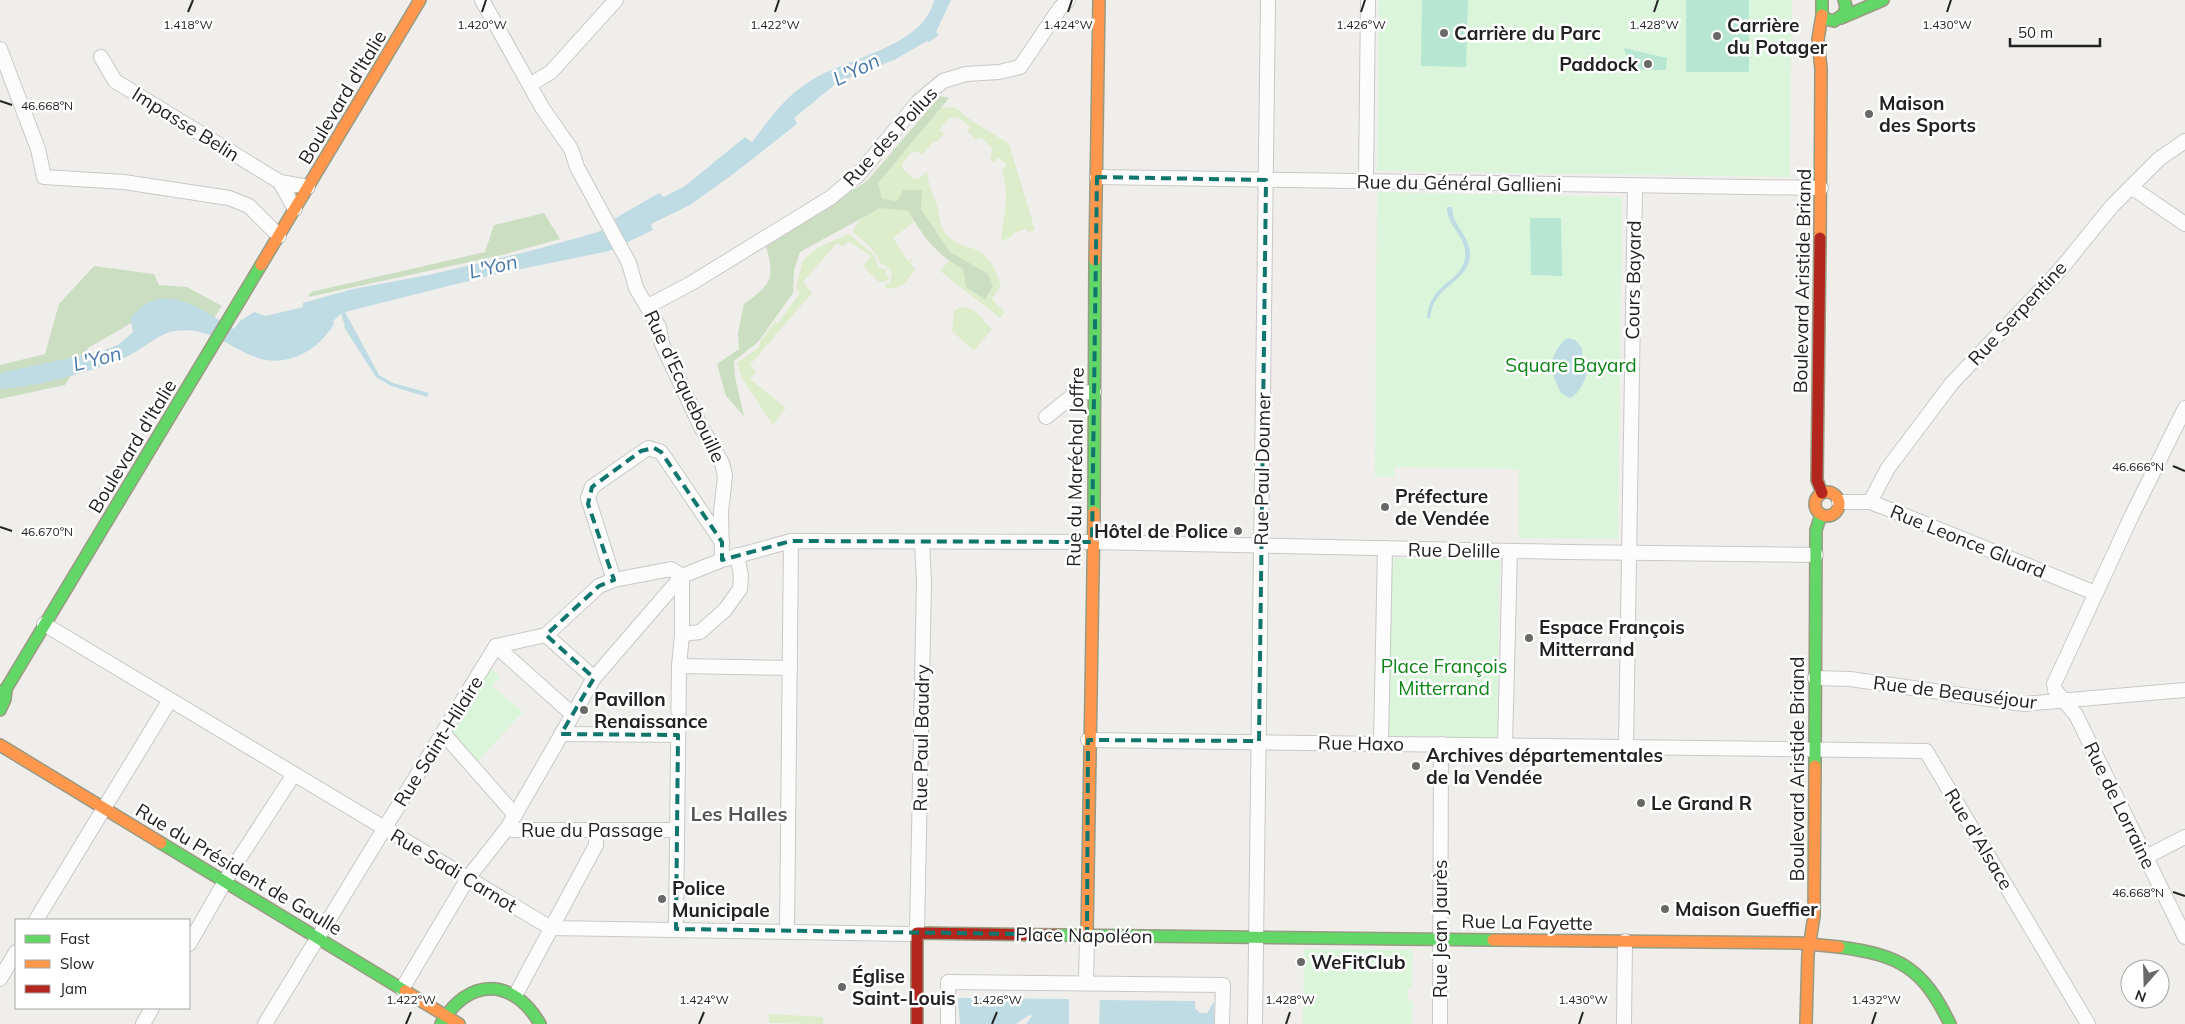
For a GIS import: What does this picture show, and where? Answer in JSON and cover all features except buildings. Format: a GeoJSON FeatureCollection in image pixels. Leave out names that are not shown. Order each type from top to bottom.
{"type":"FeatureCollection","features":[{"type":"Feature","properties":{"kind":"street","name":"Boulevard d'Italie"},"geometry":{"type":"LineString","coordinates":[[0,710],[5,699],[3,691],[420,0]]}},
{"type":"Feature","properties":{"kind":"street"},"geometry":{"type":"LineString","coordinates":[[482,0],[531,84],[551,72],[616,0]]}},
{"type":"Feature","properties":{"kind":"street","name":"Rue des Poilus"},"geometry":{"type":"LineString","coordinates":[[648,306],[690,284],[830,198],[859,174],[918,102],[943,81],[966,74],[999,72],[1020,67],[1060,8],[1068,0]]}},
{"type":"Feature","properties":{"kind":"street","name":"Rue du Maréchal Joffre"},"geometry":{"type":"LineString","coordinates":[[1087,935],[1088,740],[1095,440],[1099,0]]}},
{"type":"Feature","properties":{"kind":"street","name":"Rue Paul Doumer"},"geometry":{"type":"LineString","coordinates":[[1255,938],[1268,0]]}},
{"type":"Feature","properties":{"kind":"street"},"geometry":{"type":"LineString","coordinates":[[1366,181],[1368,0]]}},
{"type":"Feature","properties":{"kind":"street","name":"Boulevard Aristide Briand"},"geometry":{"type":"LineString","coordinates":[[1806,1024],[1804,944],[1813,925],[1816,530],[1821,515],[1817,512],[1815,501],[1822,493],[1818,480],[1822,188],[1821,69],[1818,39],[1822,16],[1820,10],[1821,0]]}},
{"type":"Feature","properties":{"kind":"street","name":"Boulevard Aristide Briand"},"geometry":{"type":"LineString","coordinates":[[1821,69],[1826,40],[1838,19],[1846,11],[1844,0]]}},
{"type":"Feature","properties":{"kind":"street"},"geometry":{"type":"LineString","coordinates":[[1822,16],[1838,19],[1883,0]]}},
{"type":"Feature","properties":{"kind":"street"},"geometry":{"type":"LineString","coordinates":[[0,50],[38,149],[44,177],[124,182],[228,198],[249,206],[279,236]]}},
{"type":"Feature","properties":{"kind":"street","name":"Impasse Belin"},"geometry":{"type":"LineString","coordinates":[[101,56],[116,81],[280,182],[308,187]]}},
{"type":"Feature","properties":{"kind":"street","name":"Rue d'Ecquebouille"},"geometry":{"type":"LineString","coordinates":[[531,84],[543,109],[571,149],[577,167],[629,263],[636,288],[659,327],[662,344],[701,427],[722,463],[725,476],[721,512],[722,560]]}},
{"type":"Feature","properties":{"kind":"street","name":"Rue Serpentine"},"geometry":{"type":"LineString","coordinates":[[1870,502],[1888,468],[1952,383],[2060,270],[2112,206],[2159,159],[2185,141]]}},
{"type":"Feature","properties":{"kind":"street","name":"Rue du Général Gallieni"},"geometry":{"type":"LineString","coordinates":[[1097,177],[1822,188]]}},
{"type":"Feature","properties":{"kind":"street","name":"Impasse Belin"},"geometry":{"type":"LineString","coordinates":[[280,182],[295,209]]}},
{"type":"Feature","properties":{"kind":"street","name":"Cours Bayard"},"geometry":{"type":"LineString","coordinates":[[1626,746],[1635,186]]}},
{"type":"Feature","properties":{"kind":"street"},"geometry":{"type":"LineString","coordinates":[[2131,187],[2185,224]]}},
{"type":"Feature","properties":{"kind":"street"},"geometry":{"type":"LineString","coordinates":[[1046,417],[1076,393],[1094,392]]}},
{"type":"Feature","properties":{"kind":"street"},"geometry":{"type":"LineString","coordinates":[[2095,593],[2185,408]]}},
{"type":"Feature","properties":{"kind":"street"},"geometry":{"type":"LineString","coordinates":[[614,580],[588,504],[588,498],[592,487],[641,451],[654,448],[661,452],[701,514],[722,542]]}},
{"type":"Feature","properties":{"kind":"street"},"geometry":{"type":"LineString","coordinates":[[1821,515],[1826,517],[1835,514],[1839,502],[1835,495],[1829,492],[1822,493]]}},
{"type":"Feature","properties":{"kind":"street","name":"Rue Leonce Gluard"},"geometry":{"type":"LineString","coordinates":[[1839,502],[1870,502],[2095,593]]}},
{"type":"Feature","properties":{"kind":"street"},"geometry":{"type":"LineString","coordinates":[[701,514],[721,512]]}},
{"type":"Feature","properties":{"kind":"street"},"geometry":{"type":"LineString","coordinates":[[787,932],[791,541]]}},
{"type":"Feature","properties":{"kind":"street","name":"Rue Delille"},"geometry":{"type":"LineString","coordinates":[[682,576],[737,555],[791,541],[922,543],[1092,542],[1816,555]]}},
{"type":"Feature","properties":{"kind":"street","name":"Rue Paul Baudry"},"geometry":{"type":"LineString","coordinates":[[917,933],[924,581],[922,543]]}},
{"type":"Feature","properties":{"kind":"street"},"geometry":{"type":"LineString","coordinates":[[1381,743],[1385,548]]}},
{"type":"Feature","properties":{"kind":"street"},"geometry":{"type":"LineString","coordinates":[[1506,744],[1510,551]]}},
{"type":"Feature","properties":{"kind":"street"},"geometry":{"type":"LineString","coordinates":[[682,634],[700,632],[725,610],[740,589],[741,576],[737,555]]}},
{"type":"Feature","properties":{"kind":"street"},"geometry":{"type":"LineString","coordinates":[[496,646],[546,635],[599,586],[614,580],[672,569],[682,576]]}},
{"type":"Feature","properties":{"kind":"street"},"geometry":{"type":"LineString","coordinates":[[676,929],[682,576]]}},
{"type":"Feature","properties":{"kind":"street"},"geometry":{"type":"LineString","coordinates":[[402,989],[468,878],[511,821],[594,678],[682,576]]}},
{"type":"Feature","properties":{"kind":"street","name":"Rue de Lorraine"},"geometry":{"type":"LineString","coordinates":[[2095,593],[2054,684],[2055,690],[2076,715],[2144,858],[2185,937]]}},
{"type":"Feature","properties":{"kind":"street","name":"Rue Sadi Carnot"},"geometry":{"type":"LineString","coordinates":[[44,624],[551,928]]}},
{"type":"Feature","properties":{"kind":"street"},"geometry":{"type":"LineString","coordinates":[[546,635],[594,678]]}},
{"type":"Feature","properties":{"kind":"street"},"geometry":{"type":"LineString","coordinates":[[496,646],[572,714]]}},
{"type":"Feature","properties":{"kind":"street","name":"Rue Saint-Hilaire"},"geometry":{"type":"LineString","coordinates":[[265,1024],[316,937],[496,646]]}},
{"type":"Feature","properties":{"kind":"street"},"geometry":{"type":"LineString","coordinates":[[679,666],[790,668]]}},
{"type":"Feature","properties":{"kind":"street","name":"Rue de Beauséjour"},"geometry":{"type":"LineString","coordinates":[[1815,678],[1837,678],[2024,704],[2185,690]]}},
{"type":"Feature","properties":{"kind":"street"},"geometry":{"type":"LineString","coordinates":[[37,919],[170,700]]}},
{"type":"Feature","properties":{"kind":"street"},"geometry":{"type":"LineString","coordinates":[[443,733],[511,821]]}},
{"type":"Feature","properties":{"kind":"street"},"geometry":{"type":"LineString","coordinates":[[561,734],[678,736]]}},
{"type":"Feature","properties":{"kind":"street","name":"Rue Haxo"},"geometry":{"type":"LineString","coordinates":[[1088,740],[1814,748]]}},
{"type":"Feature","properties":{"kind":"street","name":"Rue Jean Jaurès"},"geometry":{"type":"LineString","coordinates":[[1440,1024],[1441,744]]}},
{"type":"Feature","properties":{"kind":"street","name":"Rue du Président de Gaulle"},"geometry":{"type":"LineString","coordinates":[[0,745],[402,989],[443,1019],[459,1024]]}},
{"type":"Feature","properties":{"kind":"street","name":"Rue d'Alsace"},"geometry":{"type":"LineString","coordinates":[[1814,748],[1926,751],[2088,1024]]}},
{"type":"Feature","properties":{"kind":"street"},"geometry":{"type":"LineString","coordinates":[[190,942],[225,881],[294,774]]}},
{"type":"Feature","properties":{"kind":"street","name":"Rue du Passage"},"geometry":{"type":"LineString","coordinates":[[511,821],[513,830],[596,832],[677,830]]}},
{"type":"Feature","properties":{"kind":"street"},"geometry":{"type":"LineString","coordinates":[[516,994],[596,845],[596,832]]}},
{"type":"Feature","properties":{"kind":"street"},"geometry":{"type":"LineString","coordinates":[[2144,858],[2185,837]]}},
{"type":"Feature","properties":{"kind":"street"},"geometry":{"type":"LineString","coordinates":[[1813,925],[1825,935],[1864,942],[1919,974],[1939,1002],[1950,1024]]}},
{"type":"Feature","properties":{"kind":"street"},"geometry":{"type":"LineString","coordinates":[[551,928],[917,933],[917,1024]]}},
{"type":"Feature","properties":{"kind":"street","name":"Place Napoléon"},"geometry":{"type":"LineString","coordinates":[[917,933],[1255,938]]}},
{"type":"Feature","properties":{"kind":"street"},"geometry":{"type":"LineString","coordinates":[[1086,984],[1087,935]]}},
{"type":"Feature","properties":{"kind":"street"},"geometry":{"type":"LineString","coordinates":[[1255,938],[1255,1024]]}},
{"type":"Feature","properties":{"kind":"street","name":"Rue La Fayette"},"geometry":{"type":"LineString","coordinates":[[1255,938],[1804,944],[1835,947],[1897,960]]}},
{"type":"Feature","properties":{"kind":"street"},"geometry":{"type":"LineString","coordinates":[[1624,1024],[1625,941]]}},
{"type":"Feature","properties":{"kind":"street"},"geometry":{"type":"LineString","coordinates":[[0,979],[15,954]]}},
{"type":"Feature","properties":{"kind":"street"},"geometry":{"type":"LineString","coordinates":[[948,1024],[948,982],[1223,985],[1222,1024]]}},
{"type":"Feature","properties":{"kind":"street"},"geometry":{"type":"LineString","coordinates":[[443,1019],[460,998],[481,989],[504,990],[516,994],[530,1006],[540,1024]]}},
{"type":"Feature","properties":{"kind":"street"},"geometry":{"type":"LineString","coordinates":[[142,1024],[151,1009]]}},
{"type":"Feature","properties":{"kind":"highlighted area"},"geometry":{"type":"Polygon","coordinates":[[[1097,177],[1266,180],[1259,741],[1088,740],[1087,935],[676,929],[678,735],[561,734],[594,678],[546,635],[599,586],[614,580],[588,504],[592,487],[641,451],[654,448],[661,452],[722,542],[722,560],[791,541],[1092,542],[1097,177]]]}},
{"type":"Feature","properties":{"kind":"green space"},"geometry":{"type":"Polygon","coordinates":[[[1379,0],[1792,0],[1790,177],[1377,171],[1379,0]]]}},
{"type":"Feature","properties":{"kind":"green space","name":"Carrière du Parc"},"geometry":{"type":"Polygon","coordinates":[[[1422,0],[1468,0],[1466,67],[1421,66],[1422,0]]]}},
{"type":"Feature","properties":{"kind":"green space","name":"Carrière du Potager"},"geometry":{"type":"Polygon","coordinates":[[[1686,0],[1749,0],[1749,72],[1686,72],[1686,0]]]}},
{"type":"Feature","properties":{"kind":"green space","name":"Paddock"},"geometry":{"type":"Polygon","coordinates":[[[1624,48],[1667,58],[1666,70],[1630,70],[1624,48]]]}},
{"type":"Feature","properties":{"kind":"green space"},"geometry":{"type":"Polygon","coordinates":[[[940,96],[949,98],[878,183],[882,199],[897,201],[903,190],[922,190],[921,209],[950,252],[988,274],[993,286],[985,300],[966,287],[963,269],[945,258],[931,244],[908,211],[880,208],[800,252],[794,270],[793,293],[758,342],[734,361],[735,377],[744,416],[726,396],[717,364],[739,349],[738,333],[744,304],[760,292],[768,280],[770,267],[766,247],[867,181],[940,96]]]}},
{"type":"Feature","properties":{"kind":"green space"},"geometry":{"type":"Polygon","coordinates":[[[941,107],[956,108],[1009,144],[1035,230],[1028,232],[1026,229],[1013,233],[1013,236],[1002,241],[1001,232],[1005,211],[1006,188],[1002,170],[1007,164],[998,158],[994,162],[990,159],[993,149],[981,138],[976,139],[967,131],[970,127],[961,119],[954,117],[947,121],[939,130],[944,133],[938,141],[933,142],[923,154],[913,151],[902,164],[903,169],[914,179],[920,178],[927,171],[944,232],[958,244],[978,251],[991,263],[1001,286],[992,299],[1005,312],[1000,318],[940,271],[949,261],[963,269],[966,287],[985,300],[993,286],[988,274],[950,253],[921,209],[882,199],[877,183],[941,107]]]}},
{"type":"Feature","properties":{"kind":"green space","name":"Square Bayard"},"geometry":{"type":"Polygon","coordinates":[[[1377,192],[1622,197],[1618,539],[1519,538],[1519,469],[1395,467],[1394,477],[1375,477],[1377,192]]]}},
{"type":"Feature","properties":{"kind":"green space"},"geometry":{"type":"Polygon","coordinates":[[[880,208],[908,210],[914,222],[893,238],[908,261],[915,257],[910,263],[915,269],[906,281],[896,288],[887,288],[884,285],[890,282],[892,272],[885,265],[881,264],[876,254],[861,238],[852,232],[862,217],[880,208]]]}},
{"type":"Feature","properties":{"kind":"green space"},"geometry":{"type":"Polygon","coordinates":[[[544,213],[560,239],[502,255],[308,297],[311,292],[485,252],[494,225],[544,213]]]}},
{"type":"Feature","properties":{"kind":"green space"},"geometry":{"type":"Polygon","coordinates":[[[1530,218],[1561,218],[1562,276],[1531,275],[1530,218]]]}},
{"type":"Feature","properties":{"kind":"green space"},"geometry":{"type":"Polygon","coordinates":[[[849,234],[874,255],[879,268],[887,270],[885,273],[889,277],[887,281],[879,282],[863,266],[871,256],[849,241],[843,247],[837,243],[803,282],[812,293],[750,365],[756,372],[750,379],[786,408],[773,425],[742,378],[737,363],[759,347],[760,341],[775,322],[778,323],[800,293],[796,288],[803,260],[819,247],[849,234]]]}},
{"type":"Feature","properties":{"kind":"green space"},"geometry":{"type":"Polygon","coordinates":[[[94,266],[154,274],[159,285],[187,287],[222,306],[212,321],[147,314],[88,348],[65,385],[0,399],[0,365],[45,354],[59,304],[94,266]]]}},
{"type":"Feature","properties":{"kind":"green space"},"geometry":{"type":"Polygon","coordinates":[[[961,307],[971,309],[992,329],[974,351],[952,331],[954,311],[961,307]]]}},
{"type":"Feature","properties":{"kind":"green space","name":"Place François Mitterrand"},"geometry":{"type":"Polygon","coordinates":[[[1392,558],[1500,560],[1497,739],[1389,737],[1392,558]]]}},
{"type":"Feature","properties":{"kind":"green space"},"geometry":{"type":"Polygon","coordinates":[[[489,667],[500,677],[492,686],[523,712],[476,763],[448,734],[489,667]]]}},
{"type":"Feature","properties":{"kind":"green space"},"geometry":{"type":"Polygon","coordinates":[[[1304,949],[1413,950],[1412,988],[1408,988],[1408,1001],[1413,1001],[1412,1024],[1303,1024],[1304,949]]]}},
{"type":"Feature","properties":{"kind":"green space"},"geometry":{"type":"Polygon","coordinates":[[[769,1014],[823,1017],[823,1024],[769,1023],[769,1014]]]}},
{"type":"Feature","properties":{"kind":"water","name":"L'Yon"},"geometry":{"type":"Polygon","coordinates":[[[934,0],[951,0],[936,32],[939,35],[894,60],[838,82],[794,118],[797,124],[690,205],[651,224],[653,230],[609,251],[492,275],[345,312],[379,375],[393,383],[429,393],[427,397],[391,386],[376,377],[344,327],[341,314],[333,321],[334,324],[327,334],[310,350],[288,359],[277,361],[265,360],[243,352],[207,334],[197,331],[175,331],[163,335],[128,356],[98,367],[49,381],[0,389],[0,373],[102,351],[118,345],[133,332],[132,316],[142,307],[153,301],[177,300],[189,304],[234,329],[240,321],[254,312],[266,316],[303,307],[303,303],[353,289],[433,274],[526,252],[604,230],[614,219],[659,193],[664,197],[685,186],[745,137],[752,142],[770,118],[807,83],[822,74],[899,41],[915,30],[927,16],[934,0]]]}},
{"type":"Feature","properties":{"kind":"water"},"geometry":{"type":"Polygon","coordinates":[[[1447,207],[1452,207],[1455,219],[1467,242],[1470,254],[1469,262],[1462,274],[1435,302],[1430,319],[1427,318],[1434,296],[1439,289],[1458,273],[1465,258],[1464,244],[1450,220],[1447,207]]]}},
{"type":"Feature","properties":{"kind":"water"},"geometry":{"type":"Polygon","coordinates":[[[1568,338],[1575,340],[1582,348],[1582,354],[1588,367],[1582,386],[1573,397],[1569,398],[1560,392],[1550,367],[1557,350],[1568,338]]]}},
{"type":"Feature","properties":{"kind":"water"},"geometry":{"type":"Polygon","coordinates":[[[958,998],[1069,999],[1069,1024],[1026,1024],[1032,1016],[1029,1015],[1016,1024],[960,1024],[958,998]]]}},
{"type":"Feature","properties":{"kind":"water"},"geometry":{"type":"Polygon","coordinates":[[[1100,1000],[1195,1001],[1195,1008],[1200,1013],[1207,1013],[1214,1002],[1214,1024],[1099,1024],[1100,1000]]]}},
{"type":"Feature","properties":{"kind":"traffic: fast"},"geometry":{"type":"LineString","coordinates":[[1822,0],[1822,14],[1826,19],[1834,21],[1844,14],[1846,6],[1844,0]]}},
{"type":"Feature","properties":{"kind":"traffic: fast"},"geometry":{"type":"LineString","coordinates":[[1841,18],[1883,0]]}},
{"type":"Feature","properties":{"kind":"traffic: fast"},"geometry":{"type":"LineString","coordinates":[[1094,512],[1095,260]]}},
{"type":"Feature","properties":{"kind":"traffic: fast"},"geometry":{"type":"LineString","coordinates":[[0,693],[6,689],[261,265]]}},
{"type":"Feature","properties":{"kind":"traffic: fast"},"geometry":{"type":"LineString","coordinates":[[1815,766],[1816,530],[1821,515]]}},
{"type":"Feature","properties":{"kind":"traffic: fast"},"geometry":{"type":"LineString","coordinates":[[0,710],[5,699],[6,689]]}},
{"type":"Feature","properties":{"kind":"traffic: fast"},"geometry":{"type":"LineString","coordinates":[[161,843],[405,991]]}},
{"type":"Feature","properties":{"kind":"traffic: fast"},"geometry":{"type":"LineString","coordinates":[[1058,935],[1493,940]]}},
{"type":"Feature","properties":{"kind":"traffic: fast"},"geometry":{"type":"LineString","coordinates":[[1839,947],[1878,955],[1907,967],[1930,989],[1950,1024]]}},
{"type":"Feature","properties":{"kind":"traffic: fast"},"geometry":{"type":"LineString","coordinates":[[441,1024],[452,1009],[464,998],[477,991],[490,989],[504,991],[517,998],[529,1009],[540,1024]]}},
{"type":"Feature","properties":{"kind":"traffic: slow"},"geometry":{"type":"LineString","coordinates":[[261,265],[420,0]]}},
{"type":"Feature","properties":{"kind":"traffic: slow"},"geometry":{"type":"LineString","coordinates":[[1095,260],[1099,0]]}},
{"type":"Feature","properties":{"kind":"traffic: slow"},"geometry":{"type":"LineString","coordinates":[[1820,238],[1821,69],[1818,39],[1822,15]]}},
{"type":"Feature","properties":{"kind":"traffic: slow"},"geometry":{"type":"LineString","coordinates":[[1827,492],[1836,495],[1839,504],[1836,513],[1827,516],[1818,513],[1815,504],[1818,495],[1827,492]]}},
{"type":"Feature","properties":{"kind":"traffic: slow"},"geometry":{"type":"LineString","coordinates":[[1087,935],[1094,512]]}},
{"type":"Feature","properties":{"kind":"traffic: slow"},"geometry":{"type":"LineString","coordinates":[[0,745],[161,843]]}},
{"type":"Feature","properties":{"kind":"traffic: slow"},"geometry":{"type":"LineString","coordinates":[[1806,1024],[1808,954],[1814,916],[1815,766]]}},
{"type":"Feature","properties":{"kind":"traffic: slow"},"geometry":{"type":"LineString","coordinates":[[1493,940],[1799,943],[1839,947]]}},
{"type":"Feature","properties":{"kind":"traffic: slow"},"geometry":{"type":"LineString","coordinates":[[405,991],[459,1024]]}},
{"type":"Feature","properties":{"kind":"traffic: jam"},"geometry":{"type":"LineString","coordinates":[[1820,238],[1817,480],[1822,493]]}},
{"type":"Feature","properties":{"kind":"traffic: jam"},"geometry":{"type":"LineString","coordinates":[[917,1024],[917,933],[1058,935]]}},
{"type":"Feature","properties":{"kind":"place","name":"Carrière du Parc"},"geometry":{"type":"Point","coordinates":[1444,33]}},
{"type":"Feature","properties":{"kind":"place","name":"Carrière du Potager"},"geometry":{"type":"Point","coordinates":[1717,36]}},
{"type":"Feature","properties":{"kind":"place","name":"Paddock"},"geometry":{"type":"Point","coordinates":[1648,64]}},
{"type":"Feature","properties":{"kind":"place","name":"Maison des Sports"},"geometry":{"type":"Point","coordinates":[1869,114]}},
{"type":"Feature","properties":{"kind":"place","name":"Préfecture de Vendée"},"geometry":{"type":"Point","coordinates":[1385,507]}},
{"type":"Feature","properties":{"kind":"place","name":"Hôtel de Police"},"geometry":{"type":"Point","coordinates":[1238,531]}},
{"type":"Feature","properties":{"kind":"place","name":"Espace François Mitterrand"},"geometry":{"type":"Point","coordinates":[1529,638]}},
{"type":"Feature","properties":{"kind":"place","name":"Pavillon Renaissance"},"geometry":{"type":"Point","coordinates":[584,710]}},
{"type":"Feature","properties":{"kind":"place","name":"Archives départementales de la Vendée"},"geometry":{"type":"Point","coordinates":[1416,766]}},
{"type":"Feature","properties":{"kind":"place","name":"Le Grand R"},"geometry":{"type":"Point","coordinates":[1641,803]}},
{"type":"Feature","properties":{"kind":"place","name":"Police Municipale"},"geometry":{"type":"Point","coordinates":[662,899]}},
{"type":"Feature","properties":{"kind":"place","name":"Maison Gueffier"},"geometry":{"type":"Point","coordinates":[1665,909]}},
{"type":"Feature","properties":{"kind":"place","name":"WeFitClub"},"geometry":{"type":"Point","coordinates":[1301,962]}},
{"type":"Feature","properties":{"kind":"place","name":"Église Saint-Louis"},"geometry":{"type":"Point","coordinates":[842,987]}},
{"type":"Feature","properties":{"kind":"district","name":"Les Halles"},"geometry":{"type":"Point","coordinates":[739,813]}}]}
